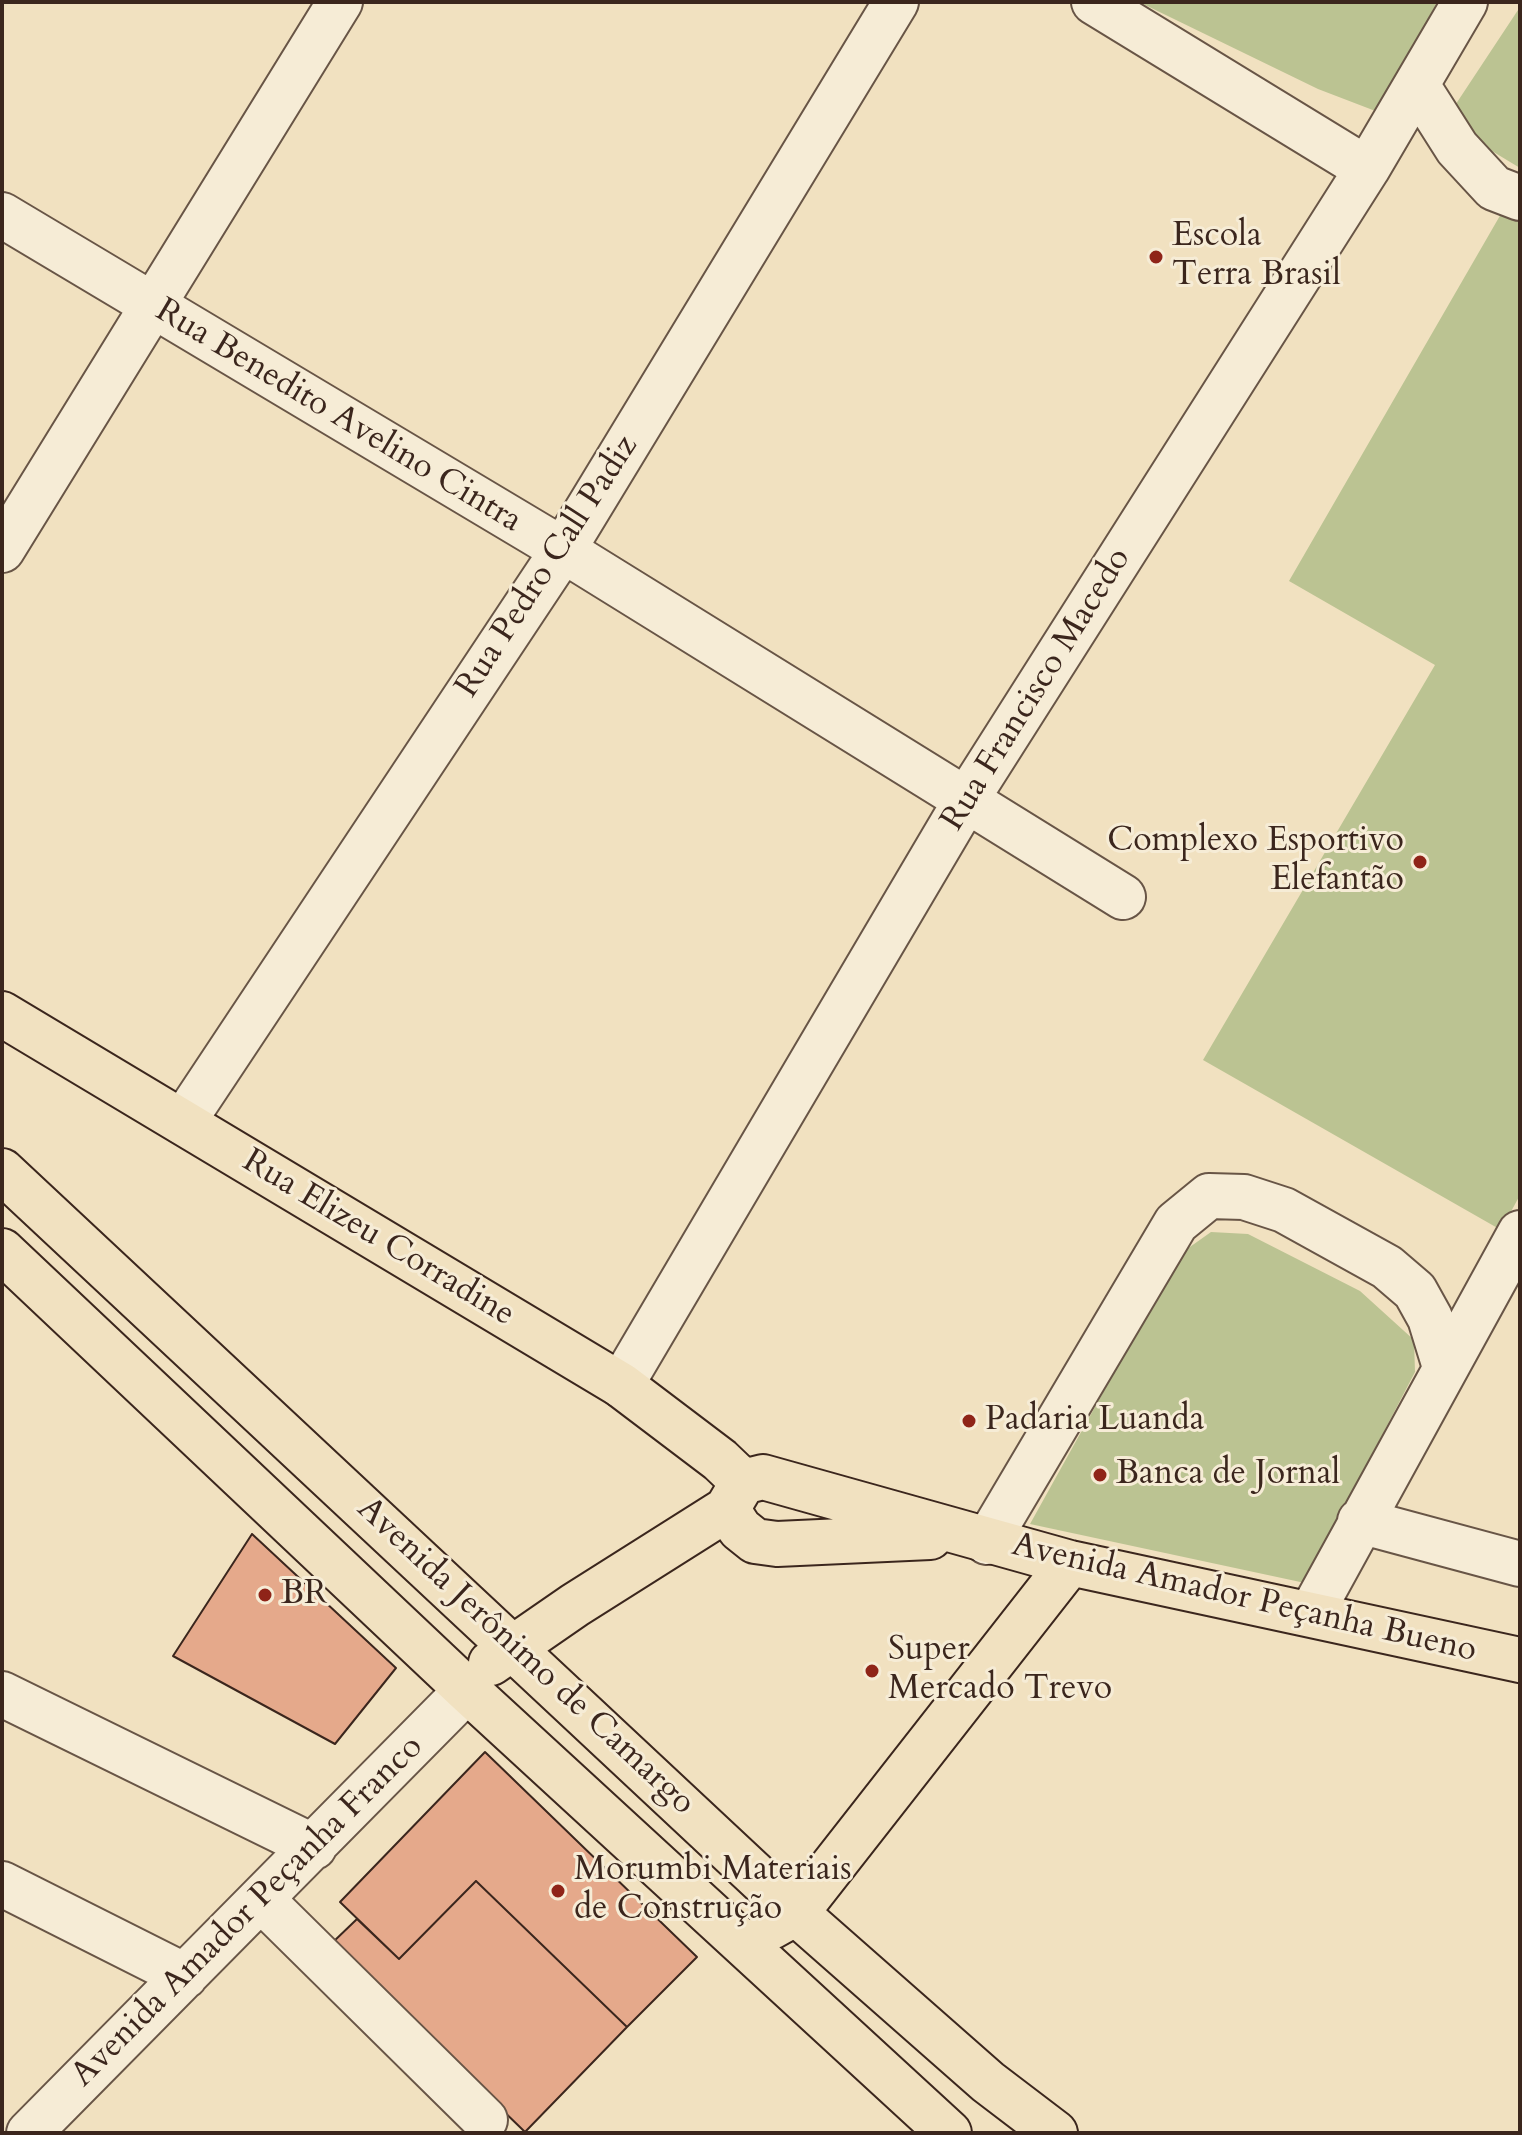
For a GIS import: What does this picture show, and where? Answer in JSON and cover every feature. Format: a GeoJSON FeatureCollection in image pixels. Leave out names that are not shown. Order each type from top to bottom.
{"type":"FeatureCollection","features":[{"type":"Feature","properties":{"kind":"main road","name":"Rua Elizeu Corradine"},"geometry":{"type":"LineString","coordinates":[[2,1014],[621,1385],[720,1460],[735,1496]]}},
{"type":"Feature","properties":{"kind":"main road","name":"Avenida Jerônimo de Camargo"},"geometry":{"type":"LineString","coordinates":[[2,1171],[513,1645],[796,1913],[988,2082],[1055,2133]]}},
{"type":"Feature","properties":{"kind":"main road","name":"Avenida Jerônimo de Camargo"},"geometry":{"type":"LineString","coordinates":[[2,1251],[467,1690],[949,2133]]}},
{"type":"Feature","properties":{"kind":"main road","name":"Avenida Amador Peçanha Bueno"},"geometry":{"type":"LineString","coordinates":[[467,1690],[513,1645],[763,1477],[784,1480],[978,1539],[1070,1563],[1312,1612],[1520,1660]]}},
{"type":"Feature","properties":{"kind":"main road","name":"Avenida Amador Peçanha Bueno"},"geometry":{"type":"LineString","coordinates":[[735,1496],[740,1529],[755,1541],[777,1544],[978,1539]]}},
{"type":"Feature","properties":{"kind":"main road"},"geometry":{"type":"LineString","coordinates":[[744,1944],[796,1913],[1070,1563]]}},
{"type":"Feature","properties":{"kind":"street"},"geometry":{"type":"LineString","coordinates":[[2,550],[340,2]]}},
{"type":"Feature","properties":{"kind":"street","name":"Rua Pedro Call Padiz"},"geometry":{"type":"LineString","coordinates":[[183,1122],[563,550],[896,2]]}},
{"type":"Feature","properties":{"kind":"street"},"geometry":{"type":"LineString","coordinates":[[1094,2],[1367,169]]}},
{"type":"Feature","properties":{"kind":"street","name":"Rua Francisco Macedo"},"geometry":{"type":"LineString","coordinates":[[621,1385],[968,797],[1367,169],[1465,2]]}},
{"type":"Feature","properties":{"kind":"street"},"geometry":{"type":"LineString","coordinates":[[1417,85],[1466,158],[1494,188],[1520,198]]}},
{"type":"Feature","properties":{"kind":"street","name":"Rua Benedito Avelino Cintra"},"geometry":{"type":"LineString","coordinates":[[2,215],[563,550],[968,797],[1123,897]]}},
{"type":"Feature","properties":{"kind":"street"},"geometry":{"type":"LineString","coordinates":[[978,1539],[1176,1223],[1209,1196],[1244,1197],[1284,1210],[1387,1267],[1415,1291],[1430,1318],[1445,1367]]}},
{"type":"Feature","properties":{"kind":"street"},"geometry":{"type":"LineString","coordinates":[[1312,1612],[1520,1233]]}},
{"type":"Feature","properties":{"kind":"street"},"geometry":{"type":"LineString","coordinates":[[1360,1521],[1520,1564]]}},
{"type":"Feature","properties":{"kind":"street","name":"Avenida Amador Peçanha Franco"},"geometry":{"type":"LineString","coordinates":[[29,2133],[467,1690]]}},
{"type":"Feature","properties":{"kind":"street"},"geometry":{"type":"LineString","coordinates":[[2,1694],[314,1847]]}},
{"type":"Feature","properties":{"kind":"street"},"geometry":{"type":"LineString","coordinates":[[2,1884],[185,1976]]}},
{"type":"Feature","properties":{"kind":"street"},"geometry":{"type":"LineString","coordinates":[[262,1900],[485,2120]]}},
{"type":"Feature","properties":{"kind":"green space"},"geometry":{"type":"Polygon","coordinates":[[[1139,2],[1437,2],[1378,112],[1318,89],[1139,2]]]}},
{"type":"Feature","properties":{"kind":"green space"},"geometry":{"type":"Polygon","coordinates":[[[1520,7],[1520,168],[1444,122],[1520,7]]]}},
{"type":"Feature","properties":{"kind":"green space","name":"Complexo Esportivo Elefantão"},"geometry":{"type":"Polygon","coordinates":[[[1520,181],[1520,1195],[1501,1230],[1203,1060],[1435,665],[1289,581],[1520,181]]]}},
{"type":"Feature","properties":{"kind":"green space"},"geometry":{"type":"Polygon","coordinates":[[[1211,1232],[1248,1234],[1360,1291],[1414,1340],[1415,1372],[1305,1583],[1030,1524],[1180,1254],[1211,1232]]]}},
{"type":"Feature","properties":{"kind":"building","name":"BR"},"geometry":{"type":"Polygon","coordinates":[[[252,1534],[396,1668],[335,1744],[173,1656],[252,1534]]]}},
{"type":"Feature","properties":{"kind":"building","name":"Morumbi Materiais de Construção"},"geometry":{"type":"Polygon","coordinates":[[[485,1752],[697,1957],[627,2027],[476,1881],[399,1959],[340,1902],[485,1752]]]}},
{"type":"Feature","properties":{"kind":"building","name":"Morumbi Materiais de Construção"},"geometry":{"type":"Polygon","coordinates":[[[476,1881],[627,2027],[525,2132],[331,1944],[357,1919],[399,1959],[476,1881]]]}},
{"type":"Feature","properties":{"kind":"place","name":"Escola Terra Brasil"},"geometry":{"type":"Point","coordinates":[1156,257]}},
{"type":"Feature","properties":{"kind":"place","name":"Complexo Esportivo Elefantão"},"geometry":{"type":"Point","coordinates":[1420,862]}},
{"type":"Feature","properties":{"kind":"place","name":"Padaria Luanda"},"geometry":{"type":"Point","coordinates":[969,1421]}},
{"type":"Feature","properties":{"kind":"place","name":"Banca de Jornal"},"geometry":{"type":"Point","coordinates":[1100,1475]}},
{"type":"Feature","properties":{"kind":"place","name":"BR"},"geometry":{"type":"Point","coordinates":[265,1595]}},
{"type":"Feature","properties":{"kind":"place","name":"Super Mercado Trevo"},"geometry":{"type":"Point","coordinates":[872,1671]}},
{"type":"Feature","properties":{"kind":"place","name":"Morumbi Materiais de Construção"},"geometry":{"type":"Point","coordinates":[558,1891]}}]}
